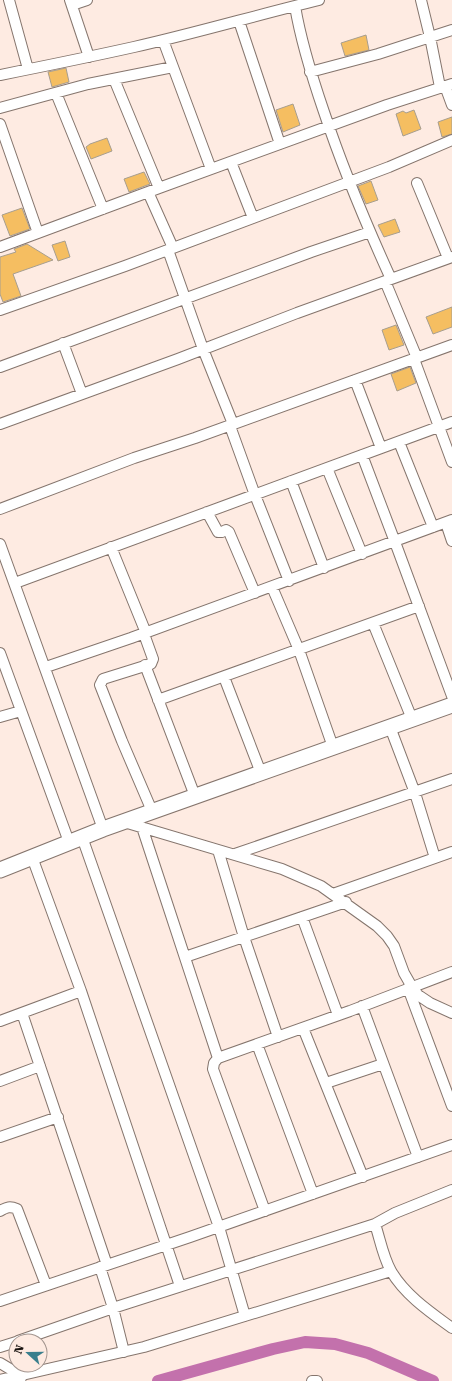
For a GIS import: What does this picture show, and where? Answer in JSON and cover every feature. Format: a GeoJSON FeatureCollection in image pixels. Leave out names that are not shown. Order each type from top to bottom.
{"type":"FeatureCollection","features":[{"type":"Feature","properties":{"kind":"street"},"geometry":{"type":"LineString","coordinates":[[9,0],[28,69]]}},
{"type":"Feature","properties":{"kind":"street"},"geometry":{"type":"LineString","coordinates":[[87,0],[71,2],[89,57]]}},
{"type":"Feature","properties":{"kind":"street"},"geometry":{"type":"LineString","coordinates":[[0,75],[163,40],[319,0]]}},
{"type":"Feature","properties":{"kind":"street"},"geometry":{"type":"LineString","coordinates":[[420,0],[430,37],[452,105]]}},
{"type":"Feature","properties":{"kind":"street"},"geometry":{"type":"LineString","coordinates":[[295,6],[299,31],[310,72],[349,182],[388,280],[438,427],[452,462]]}},
{"type":"Feature","properties":{"kind":"street"},"geometry":{"type":"LineString","coordinates":[[239,20],[280,144]]}},
{"type":"Feature","properties":{"kind":"street"},"geometry":{"type":"LineString","coordinates":[[310,72],[378,54],[452,30]]}},
{"type":"Feature","properties":{"kind":"street"},"geometry":{"type":"LineString","coordinates":[[163,40],[211,169]]}},
{"type":"Feature","properties":{"kind":"street"},"geometry":{"type":"LineString","coordinates":[[0,108],[114,79],[173,67]]}},
{"type":"Feature","properties":{"kind":"street"},"geometry":{"type":"LineString","coordinates":[[114,79],[159,188]]}},
{"type":"Feature","properties":{"kind":"street"},"geometry":{"type":"LineString","coordinates":[[0,247],[280,144],[446,86]]}},
{"type":"Feature","properties":{"kind":"street"},"geometry":{"type":"LineString","coordinates":[[56,93],[103,209]]}},
{"type":"Feature","properties":{"kind":"street"},"geometry":{"type":"LineString","coordinates":[[0,124],[38,233]]}},
{"type":"Feature","properties":{"kind":"street"},"geometry":{"type":"LineString","coordinates":[[0,310],[170,249],[389,167],[452,140]]}},
{"type":"Feature","properties":{"kind":"street"},"geometry":{"type":"LineString","coordinates":[[231,162],[253,218]]}},
{"type":"Feature","properties":{"kind":"street"},"geometry":{"type":"LineString","coordinates":[[0,424],[450,257],[417,183]]}},
{"type":"Feature","properties":{"kind":"street"},"geometry":{"type":"LineString","coordinates":[[148,192],[170,249],[185,298],[232,425],[255,495],[289,581]]}},
{"type":"Feature","properties":{"kind":"street"},"geometry":{"type":"LineString","coordinates":[[0,367],[185,298],[370,232]]}},
{"type":"Feature","properties":{"kind":"street"},"geometry":{"type":"LineString","coordinates":[[63,343],[82,394]]}},
{"type":"Feature","properties":{"kind":"street"},"geometry":{"type":"LineString","coordinates":[[0,509],[134,458],[232,425],[452,345]]}},
{"type":"Feature","properties":{"kind":"street"},"geometry":{"type":"LineString","coordinates":[[355,380],[382,448]]}},
{"type":"Feature","properties":{"kind":"street"},"geometry":{"type":"LineString","coordinates":[[14,583],[452,422]]}},
{"type":"Feature","properties":{"kind":"street"},"geometry":{"type":"LineString","coordinates":[[399,442],[433,527]]}},
{"type":"Feature","properties":{"kind":"street"},"geometry":{"type":"LineString","coordinates":[[362,455],[452,696]]}},
{"type":"Feature","properties":{"kind":"street"},"geometry":{"type":"LineString","coordinates":[[327,468],[362,554]]}},
{"type":"Feature","properties":{"kind":"street"},"geometry":{"type":"LineString","coordinates":[[291,481],[324,568]]}},
{"type":"Feature","properties":{"kind":"street"},"geometry":{"type":"LineString","coordinates":[[206,512],[218,532],[226,530],[229,532],[255,593]]}},
{"type":"Feature","properties":{"kind":"street"},"geometry":{"type":"LineString","coordinates":[[46,667],[145,633],[449,522],[452,541]]}},
{"type":"Feature","properties":{"kind":"street"},"geometry":{"type":"LineString","coordinates":[[0,544],[46,667],[103,829]]}},
{"type":"Feature","properties":{"kind":"street"},"geometry":{"type":"LineString","coordinates":[[111,547],[145,633],[153,659],[151,664],[103,679],[100,685],[152,811]]}},
{"type":"Feature","properties":{"kind":"street"},"geometry":{"type":"LineString","coordinates":[[272,587],[299,650],[333,747]]}},
{"type":"Feature","properties":{"kind":"street"},"geometry":{"type":"LineString","coordinates":[[158,700],[419,606]]}},
{"type":"Feature","properties":{"kind":"street"},"geometry":{"type":"LineString","coordinates":[[373,623],[412,719]]}},
{"type":"Feature","properties":{"kind":"street"},"geometry":{"type":"LineString","coordinates":[[0,653],[21,711],[75,840],[219,1227],[245,1316]]}},
{"type":"Feature","properties":{"kind":"street"},"geometry":{"type":"LineString","coordinates":[[145,665],[194,796]]}},
{"type":"Feature","properties":{"kind":"street"},"geometry":{"type":"LineString","coordinates":[[224,677],[261,773]]}},
{"type":"Feature","properties":{"kind":"street"},"geometry":{"type":"LineString","coordinates":[[0,870],[152,811],[452,705]]}},
{"type":"Feature","properties":{"kind":"street"},"geometry":{"type":"LineString","coordinates":[[0,717],[21,711]]}},
{"type":"Feature","properties":{"kind":"street"},"geometry":{"type":"LineString","coordinates":[[390,727],[415,792],[435,858]]}},
{"type":"Feature","properties":{"kind":"street"},"geometry":{"type":"LineString","coordinates":[[234,854],[452,779]]}},
{"type":"Feature","properties":{"kind":"street"},"geometry":{"type":"LineString","coordinates":[[123,822],[282,868],[321,886],[346,902],[377,926],[394,946],[452,1106]]}},
{"type":"Feature","properties":{"kind":"street"},"geometry":{"type":"LineString","coordinates":[[142,827],[218,1058]]}},
{"type":"Feature","properties":{"kind":"street"},"geometry":{"type":"LineString","coordinates":[[218,850],[244,937],[278,1037]]}},
{"type":"Feature","properties":{"kind":"street"},"geometry":{"type":"LineString","coordinates":[[333,894],[435,858],[452,854]]}},
{"type":"Feature","properties":{"kind":"street"},"geometry":{"type":"LineString","coordinates":[[32,857],[81,991],[180,1286]]}},
{"type":"Feature","properties":{"kind":"street"},"geometry":{"type":"LineString","coordinates":[[184,957],[346,902]]}},
{"type":"Feature","properties":{"kind":"street"},"geometry":{"type":"LineString","coordinates":[[302,917],[338,1015]]}},
{"type":"Feature","properties":{"kind":"street"},"geometry":{"type":"LineString","coordinates":[[265,1211],[213,1069],[214,1063],[218,1058],[452,972]]}},
{"type":"Feature","properties":{"kind":"street"},"geometry":{"type":"LineString","coordinates":[[410,987],[418,995],[452,1013]]}},
{"type":"Feature","properties":{"kind":"street"},"geometry":{"type":"LineString","coordinates":[[0,1021],[81,991]]}},
{"type":"Feature","properties":{"kind":"street"},"geometry":{"type":"LineString","coordinates":[[362,1006],[418,1157]]}},
{"type":"Feature","properties":{"kind":"street"},"geometry":{"type":"LineString","coordinates":[[22,1013],[58,1117],[104,1266],[124,1352]]}},
{"type":"Feature","properties":{"kind":"street"},"geometry":{"type":"LineString","coordinates":[[303,1028],[363,1177]]}},
{"type":"Feature","properties":{"kind":"street"},"geometry":{"type":"LineString","coordinates":[[257,1044],[312,1194]]}},
{"type":"Feature","properties":{"kind":"street"},"geometry":{"type":"LineString","coordinates":[[326,1083],[383,1064]]}},
{"type":"Feature","properties":{"kind":"street"},"geometry":{"type":"LineString","coordinates":[[0,1081],[40,1066]]}},
{"type":"Feature","properties":{"kind":"street"},"geometry":{"type":"LineString","coordinates":[[0,1137],[58,1117]]}},
{"type":"Feature","properties":{"kind":"street"},"geometry":{"type":"LineString","coordinates":[[0,1301],[219,1227],[452,1145]]}},
{"type":"Feature","properties":{"kind":"street"},"geometry":{"type":"LineString","coordinates":[[40,1333],[180,1286],[375,1224],[395,1213],[452,1190]]}},
{"type":"Feature","properties":{"kind":"street"},"geometry":{"type":"LineString","coordinates":[[0,1211],[7,1207],[17,1209],[46,1285]]}},
{"type":"Feature","properties":{"kind":"street"},"geometry":{"type":"LineString","coordinates":[[375,1224],[391,1271],[402,1285],[420,1303],[452,1328]]}},
{"type":"Feature","properties":{"kind":"street"},"geometry":{"type":"LineString","coordinates":[[0,1380],[21,1378],[124,1352],[391,1271]]}},
{"type":"Feature","properties":{"kind":"street"},"geometry":{"type":"LineString","coordinates":[[0,1363],[21,1378]]}},
{"type":"Feature","properties":{"kind":"street"},"geometry":{"type":"LineString","coordinates":[[312,1381],[317,1381]]}},
{"type":"Feature","properties":{"kind":"building"},"geometry":{"type":"Polygon","coordinates":[[[366,35],[369,50],[345,56],[341,43],[366,35]]]}},
{"type":"Feature","properties":{"kind":"building"},"geometry":{"type":"Polygon","coordinates":[[[66,68],[69,82],[52,87],[48,72],[66,68]]]}},
{"type":"Feature","properties":{"kind":"building"},"geometry":{"type":"Polygon","coordinates":[[[293,104],[300,125],[283,132],[276,110],[293,104]]]}},
{"type":"Feature","properties":{"kind":"building"},"geometry":{"type":"Polygon","coordinates":[[[414,110],[421,129],[403,136],[396,114],[403,111],[406,113],[414,110]]]}},
{"type":"Feature","properties":{"kind":"building"},"geometry":{"type":"Polygon","coordinates":[[[452,117],[452,134],[442,137],[438,122],[452,117]]]}},
{"type":"Feature","properties":{"kind":"building"},"geometry":{"type":"Polygon","coordinates":[[[107,138],[112,151],[91,159],[86,147],[107,138]]]}},
{"type":"Feature","properties":{"kind":"building"},"geometry":{"type":"Polygon","coordinates":[[[144,172],[150,184],[129,192],[124,179],[144,172]]]}},
{"type":"Feature","properties":{"kind":"building"},"geometry":{"type":"Polygon","coordinates":[[[371,181],[378,200],[366,204],[358,186],[371,181]]]}},
{"type":"Feature","properties":{"kind":"building"},"geometry":{"type":"Polygon","coordinates":[[[22,208],[30,229],[10,236],[2,215],[22,208]]]}},
{"type":"Feature","properties":{"kind":"building"},"geometry":{"type":"Polygon","coordinates":[[[395,219],[400,232],[384,237],[378,225],[395,219]]]}},
{"type":"Feature","properties":{"kind":"building"},"geometry":{"type":"Polygon","coordinates":[[[65,241],[70,257],[58,261],[52,245],[65,241]]]}},
{"type":"Feature","properties":{"kind":"building"},"geometry":{"type":"Polygon","coordinates":[[[27,244],[53,260],[13,274],[21,296],[3,302],[0,294],[0,257],[16,252],[14,249],[27,244]]]}},
{"type":"Feature","properties":{"kind":"building"},"geometry":{"type":"Polygon","coordinates":[[[452,307],[452,327],[433,334],[426,317],[452,307]]]}},
{"type":"Feature","properties":{"kind":"building"},"geometry":{"type":"Polygon","coordinates":[[[396,325],[404,345],[389,350],[382,330],[396,325]]]}},
{"type":"Feature","properties":{"kind":"building"},"geometry":{"type":"Polygon","coordinates":[[[410,367],[416,383],[397,391],[391,374],[410,367]]]}},
{"type":"Feature","properties":{"kind":"waterway"},"geometry":{"type":"LineString","coordinates":[[158,1381],[273,1349],[305,1342],[335,1344],[368,1353],[433,1381]]}}]}
